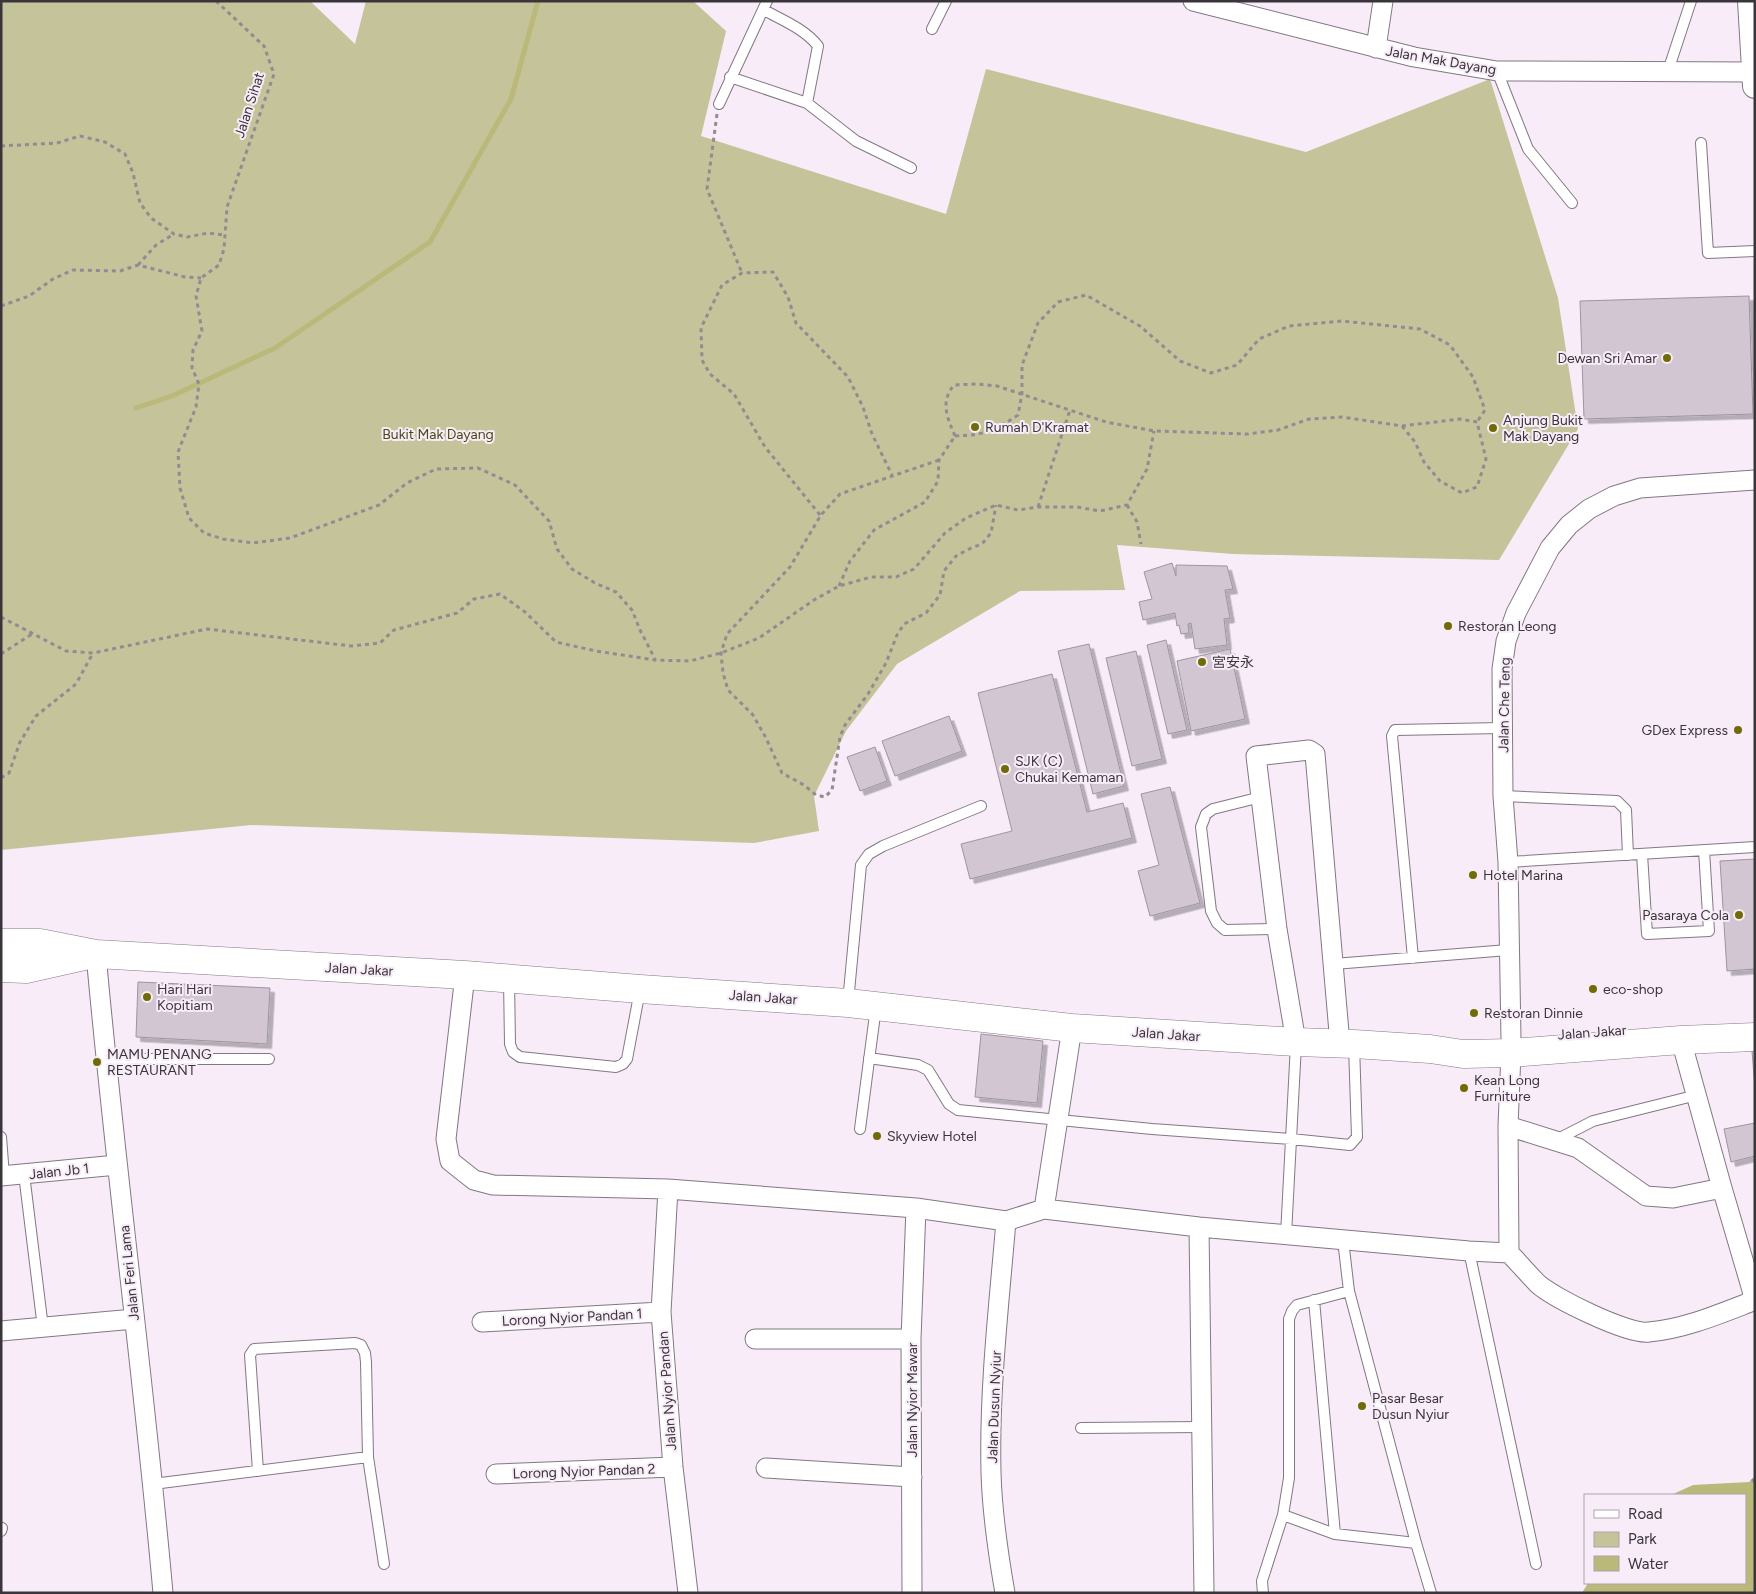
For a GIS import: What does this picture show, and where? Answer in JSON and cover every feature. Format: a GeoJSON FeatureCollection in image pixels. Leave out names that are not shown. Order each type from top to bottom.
{"type":"FeatureCollection","features":[{"type":"Feature","properties":{"kind":"main road","name":"Jalan Jakar"},"geometry":{"type":"LineString","coordinates":[[1,943],[40,943],[96,954],[465,975],[848,1003],[1072,1028],[1430,1049],[1463,1054],[1511,1046],[1755,1022]]}},
{"type":"Feature","properties":{"kind":"main road","name":"Jalan Jakar"},"geometry":{"type":"LineString","coordinates":[[1,968],[26,969],[96,954]]}},
{"type":"Feature","properties":{"kind":"main road","name":"Jalan Jakar"},"geometry":{"type":"LineString","coordinates":[[1511,1046],[1755,1037]]}},
{"type":"Feature","properties":{"kind":"street","name":"Jalan Mak Dayang"},"geometry":{"type":"LineString","coordinates":[[1194,1],[1414,58],[1497,71],[1668,71],[1754,79]]}},
{"type":"Feature","properties":{"kind":"street"},"geometry":{"type":"LineString","coordinates":[[1376,48],[1383,1]]}},
{"type":"Feature","properties":{"kind":"street"},"geometry":{"type":"LineString","coordinates":[[1751,10],[1754,79]]}},
{"type":"Feature","properties":{"kind":"street","name":"Jalan Che Teng"},"geometry":{"type":"LineString","coordinates":[[1509,1253],[1508,1126],[1511,1046],[1508,862],[1503,796],[1502,728],[1502,669],[1506,641],[1516,613],[1550,548],[1570,525],[1589,509],[1614,496],[1640,488],[1755,480]]}},
{"type":"Feature","properties":{"kind":"street"},"geometry":{"type":"LineString","coordinates":[[1296,1042],[1277,929],[1256,756],[1310,750],[1315,754],[1334,964],[1347,1044]]}},
{"type":"Feature","properties":{"kind":"street","name":"Jalan Feri Lama"},"geometry":{"type":"LineString","coordinates":[[96,954],[105,1059],[154,1484],[163,1593]]}},
{"type":"Feature","properties":{"kind":"street"},"geometry":{"type":"LineString","coordinates":[[465,975],[446,1139],[450,1160],[474,1180],[493,1185],[668,1189],[916,1208],[1006,1222],[1044,1209],[1199,1227],[1509,1253],[1539,1284],[1592,1314],[1624,1328],[1647,1333],[1684,1325],[1748,1304],[1752,1298],[1752,1290],[1681,1040]]}},
{"type":"Feature","properties":{"kind":"street"},"geometry":{"type":"LineString","coordinates":[[1044,1209],[1072,1028]]}},
{"type":"Feature","properties":{"kind":"street"},"geometry":{"type":"LineString","coordinates":[[1508,1126],[1578,1148],[1646,1196],[1674,1198],[1722,1188]]}},
{"type":"Feature","properties":{"kind":"street","name":"Jalan Jb 1"},"geometry":{"type":"LineString","coordinates":[[2,1176],[117,1165]]}},
{"type":"Feature","properties":{"kind":"street","name":"Jalan Nyior Pandan"},"geometry":{"type":"LineString","coordinates":[[668,1189],[661,1312],[672,1467],[688,1593]]}},
{"type":"Feature","properties":{"kind":"street","name":"Jalan Nyior Mawar"},"geometry":{"type":"LineString","coordinates":[[912,1593],[911,1338],[916,1208]]}},
{"type":"Feature","properties":{"kind":"street","name":"Jalan Dusun Nyiur"},"geometry":{"type":"LineString","coordinates":[[1005,1593],[999,1559],[991,1473],[992,1388],[1006,1222]]}},
{"type":"Feature","properties":{"kind":"street"},"geometry":{"type":"LineString","coordinates":[[1199,1227],[1204,1593]]}},
{"type":"Feature","properties":{"kind":"street","name":"Lorong Nyior Pandan 1"},"geometry":{"type":"LineString","coordinates":[[482,1322],[661,1312]]}},
{"type":"Feature","properties":{"kind":"street"},"geometry":{"type":"LineString","coordinates":[[1,1331],[134,1319]]}},
{"type":"Feature","properties":{"kind":"street"},"geometry":{"type":"LineString","coordinates":[[755,1339],[911,1338]]}},
{"type":"Feature","properties":{"kind":"street","name":"Lorong Nyior Pandan 2"},"geometry":{"type":"LineString","coordinates":[[496,1474],[672,1467]]}},
{"type":"Feature","properties":{"kind":"street"},"geometry":{"type":"LineString","coordinates":[[766,1468],[912,1477]]}},
{"type":"Feature","properties":{"kind":"lane"},"geometry":{"type":"LineString","coordinates":[[932,29],[946,1]]}},
{"type":"Feature","properties":{"kind":"lane"},"geometry":{"type":"LineString","coordinates":[[1668,71],[1691,1]]}},
{"type":"Feature","properties":{"kind":"lane"},"geometry":{"type":"LineString","coordinates":[[718,104],[766,6],[812,38],[818,46],[807,103]]}},
{"type":"Feature","properties":{"kind":"lane"},"geometry":{"type":"LineString","coordinates":[[1497,71],[1528,149],[1572,203]]}},
{"type":"Feature","properties":{"kind":"lane"},"geometry":{"type":"LineString","coordinates":[[730,77],[807,103],[856,141],[911,168]]}},
{"type":"Feature","properties":{"kind":"lane"},"geometry":{"type":"LineString","coordinates":[[1701,143],[1708,254],[1755,251]]}},
{"type":"Feature","properties":{"kind":"lane"},"geometry":{"type":"LineString","coordinates":[[1413,958],[1392,736],[1395,730],[1502,728]]}},
{"type":"Feature","properties":{"kind":"lane"},"geometry":{"type":"LineString","coordinates":[[1503,796],[1617,801],[1626,810],[1628,855]]}},
{"type":"Feature","properties":{"kind":"lane"},"geometry":{"type":"LineString","coordinates":[[1260,797],[1213,809],[1206,814],[1201,827],[1211,911],[1217,923],[1225,930],[1277,929]]}},
{"type":"Feature","properties":{"kind":"lane"},"geometry":{"type":"LineString","coordinates":[[848,1003],[861,865],[869,854],[883,846],[981,806]]}},
{"type":"Feature","properties":{"kind":"lane"},"geometry":{"type":"LineString","coordinates":[[1508,862],[1755,847]]}},
{"type":"Feature","properties":{"kind":"lane"},"geometry":{"type":"LineString","coordinates":[[1642,854],[1647,934],[1709,931],[1704,850]]}},
{"type":"Feature","properties":{"kind":"lane"},"geometry":{"type":"LineString","coordinates":[[1334,964],[1508,950]]}},
{"type":"Feature","properties":{"kind":"lane"},"geometry":{"type":"LineString","coordinates":[[509,978],[510,1044],[513,1052],[520,1057],[616,1067],[623,1064],[627,1059],[640,989]]}},
{"type":"Feature","properties":{"kind":"lane"},"geometry":{"type":"LineString","coordinates":[[860,1129],[876,1006]]}},
{"type":"Feature","properties":{"kind":"lane"},"geometry":{"type":"LineString","coordinates":[[1286,1235],[1296,1042]]}},
{"type":"Feature","properties":{"kind":"lane"},"geometry":{"type":"LineString","coordinates":[[869,1058],[918,1065],[928,1070],[949,1104],[958,1110],[1152,1129],[1350,1145],[1357,1137],[1347,1044]]}},
{"type":"Feature","properties":{"kind":"lane"},"geometry":{"type":"LineString","coordinates":[[105,1059],[269,1060]]}},
{"type":"Feature","properties":{"kind":"lane"},"geometry":{"type":"LineString","coordinates":[[1554,1140],[1593,1121],[1697,1095]]}},
{"type":"Feature","properties":{"kind":"lane"},"geometry":{"type":"LineString","coordinates":[[1,1137],[2,1176]]}},
{"type":"Feature","properties":{"kind":"lane"},"geometry":{"type":"LineString","coordinates":[[24,1174],[43,1328]]}},
{"type":"Feature","properties":{"kind":"lane"},"geometry":{"type":"LineString","coordinates":[[1343,1240],[1348,1291],[1416,1543],[1432,1593]]}},
{"type":"Feature","properties":{"kind":"lane"},"geometry":{"type":"LineString","coordinates":[[1469,1251],[1536,1564]]}},
{"type":"Feature","properties":{"kind":"lane"},"geometry":{"type":"LineString","coordinates":[[1264,1593],[1262,1581],[1283,1515],[1289,1478],[1289,1319],[1297,1305],[1348,1291]]}},
{"type":"Feature","properties":{"kind":"lane"},"geometry":{"type":"LineString","coordinates":[[1314,1300],[1335,1534]]}},
{"type":"Feature","properties":{"kind":"lane"},"geometry":{"type":"LineString","coordinates":[[258,1471],[250,1355],[254,1349],[361,1344],[366,1362],[368,1457],[384,1564]]}},
{"type":"Feature","properties":{"kind":"lane"},"geometry":{"type":"LineString","coordinates":[[1081,1428],[1202,1427]]}},
{"type":"Feature","properties":{"kind":"lane"},"geometry":{"type":"LineString","coordinates":[[154,1484],[368,1457]]}},
{"type":"Feature","properties":{"kind":"lane"},"geometry":{"type":"LineString","coordinates":[[1283,1515],[1335,1534],[1416,1543]]}},
{"type":"Feature","properties":{"kind":"path","name":"Jalan Sihat"},"geometry":{"type":"LineString","coordinates":[[201,278],[219,264],[224,249],[227,207],[274,74],[264,46],[216,1]]}},
{"type":"Feature","properties":{"kind":"path"},"geometry":{"type":"LineString","coordinates":[[718,104],[707,189],[742,273]]}},
{"type":"Feature","properties":{"kind":"path"},"geometry":{"type":"LineString","coordinates":[[1,146],[57,144],[80,136],[105,142],[125,154],[133,173],[140,203],[151,218],[174,234],[187,237],[208,233],[225,235]]}},
{"type":"Feature","properties":{"kind":"path"},"geometry":{"type":"LineString","coordinates":[[1,306],[29,296],[52,279],[73,270],[120,271],[138,265],[156,245],[174,234]]}},
{"type":"Feature","properties":{"kind":"path"},"geometry":{"type":"LineString","coordinates":[[138,265],[185,277],[201,278],[196,296],[202,331],[193,350],[192,368],[199,384],[196,407],[178,452],[180,488],[190,518],[204,533],[223,539],[253,543],[290,538],[379,505],[407,483],[436,469],[478,468],[515,485],[549,521],[558,550],[572,569],[595,583],[616,592],[632,610],[655,660]]}},
{"type":"Feature","properties":{"kind":"path"},"geometry":{"type":"LineString","coordinates":[[821,515],[765,447],[734,394],[710,374],[702,360],[701,328],[722,284],[742,273],[773,272],[788,297],[796,323],[848,377],[892,475]]}},
{"type":"Feature","properties":{"kind":"path"},"geometry":{"type":"LineString","coordinates":[[955,436],[975,435],[998,428],[1018,414],[1022,394],[1022,365],[1038,323],[1058,302],[1086,295],[1140,326],[1180,361],[1211,373],[1237,365],[1260,339],[1289,326],[1342,321],[1420,329],[1450,345],[1473,377],[1485,410],[1477,422],[1486,459],[1477,486],[1462,493],[1440,481],[1424,462],[1414,442],[1402,426]]}},
{"type":"Feature","properties":{"kind":"path"},"geometry":{"type":"LineString","coordinates":[[955,436],[946,415],[947,394],[954,385],[976,384],[997,386],[1106,422],[1154,431],[1248,434],[1278,430],[1309,419],[1342,417],[1402,426],[1460,419],[1477,422]]}},
{"type":"Feature","properties":{"kind":"path"},"geometry":{"type":"LineString","coordinates":[[1038,507],[1070,410]]}},
{"type":"Feature","properties":{"kind":"path"},"geometry":{"type":"LineString","coordinates":[[1,617],[66,651],[93,653],[206,629],[352,646],[380,643],[394,630],[458,613],[474,599],[500,594],[525,612],[556,642],[596,651],[655,660],[690,661],[721,653],[759,638],[814,600],[839,586],[870,577],[896,577],[914,569],[945,533],[966,518],[996,505],[1018,510],[1038,507],[1077,507],[1100,511],[1127,505],[1147,469],[1154,431]]}},
{"type":"Feature","properties":{"kind":"path"},"geometry":{"type":"LineString","coordinates":[[839,586],[850,561],[874,530],[925,502],[938,482],[939,460],[955,436]]}},
{"type":"Feature","properties":{"kind":"path"},"geometry":{"type":"LineString","coordinates":[[939,460],[840,494],[821,515],[790,567],[726,634],[721,653],[723,673],[728,690],[753,715],[782,773],[804,785],[816,795],[825,797],[832,790],[840,737],[845,725],[868,694],[886,663],[897,635],[904,624],[926,613],[940,595],[944,571],[956,556],[982,544],[991,533],[996,505]]}},
{"type":"Feature","properties":{"kind":"path"},"geometry":{"type":"LineString","coordinates":[[1127,505],[1138,522],[1142,544]]}},
{"type":"Feature","properties":{"kind":"path"},"geometry":{"type":"LineString","coordinates":[[1,654],[32,634]]}},
{"type":"Feature","properties":{"kind":"path"},"geometry":{"type":"LineString","coordinates":[[1,778],[9,773],[20,742],[36,716],[76,684],[93,653]]}},
{"type":"Feature","properties":{"kind":"path"},"geometry":{"type":"LineString","coordinates":[[1752,1479],[1755,1483]]}},
{"type":"Feature","properties":{"kind":"green space","name":"Bukit Mak Dayang"},"geometry":{"type":"Polygon","coordinates":[[[1,1],[310,1],[355,44],[366,1],[693,1],[726,31],[701,136],[946,214],[986,69],[1306,152],[1490,79],[1558,298],[1578,429],[1499,560],[1233,554],[1117,545],[1125,590],[1020,591],[897,664],[846,731],[814,796],[819,831],[754,843],[251,825],[1,850],[1,1]]]}},
{"type":"Feature","properties":{"kind":"water"},"geometry":{"type":"Polygon","coordinates":[[[1755,1476],[1755,1593],[1582,1593],[1587,1584],[1746,1584],[1746,1494],[1673,1494],[1693,1485],[1749,1482],[1755,1476]]]}},
{"type":"Feature","properties":{"kind":"building","name":"Dewan Sri Amar"},"geometry":{"type":"Polygon","coordinates":[[[1749,296],[1753,414],[1584,419],[1580,301],[1749,296]]]}},
{"type":"Feature","properties":{"kind":"building"},"geometry":{"type":"Polygon","coordinates":[[[1172,563],[1176,576],[1176,565],[1227,566],[1233,589],[1225,590],[1230,618],[1224,619],[1227,645],[1195,649],[1191,623],[1188,624],[1189,633],[1181,634],[1179,625],[1177,626],[1175,613],[1143,620],[1139,602],[1152,599],[1144,572],[1172,563]]]}},
{"type":"Feature","properties":{"kind":"building"},"geometry":{"type":"Polygon","coordinates":[[[1166,640],[1187,730],[1168,734],[1147,645],[1166,640]]]}},
{"type":"Feature","properties":{"kind":"building"},"geometry":{"type":"Polygon","coordinates":[[[1089,644],[1124,786],[1093,794],[1058,651],[1089,644]]]}},
{"type":"Feature","properties":{"kind":"building"},"geometry":{"type":"Polygon","coordinates":[[[1230,649],[1245,719],[1191,731],[1177,661],[1230,649]]]}},
{"type":"Feature","properties":{"kind":"building"},"geometry":{"type":"Polygon","coordinates":[[[1136,651],[1162,759],[1132,766],[1106,658],[1136,651]]]}},
{"type":"Feature","properties":{"kind":"building"},"geometry":{"type":"Polygon","coordinates":[[[1052,674],[1087,812],[1123,803],[1132,838],[970,879],[961,844],[1012,831],[978,693],[1052,674]]]}},
{"type":"Feature","properties":{"kind":"building"},"geometry":{"type":"Polygon","coordinates":[[[949,716],[962,751],[895,776],[882,741],[949,716]]]}},
{"type":"Feature","properties":{"kind":"building"},"geometry":{"type":"Polygon","coordinates":[[[875,747],[887,781],[860,791],[847,757],[875,747]]]}},
{"type":"Feature","properties":{"kind":"building"},"geometry":{"type":"Polygon","coordinates":[[[1170,787],[1200,903],[1150,916],[1138,871],[1159,865],[1141,794],[1170,787]]]}},
{"type":"Feature","properties":{"kind":"building","name":"Pasaraya Cola"},"geometry":{"type":"Polygon","coordinates":[[[1755,859],[1755,969],[1727,971],[1720,861],[1755,859]]]}},
{"type":"Feature","properties":{"kind":"building"},"geometry":{"type":"Polygon","coordinates":[[[138,982],[270,988],[267,1044],[136,1037],[138,982]]]}},
{"type":"Feature","properties":{"kind":"building"},"geometry":{"type":"Polygon","coordinates":[[[981,1034],[1043,1041],[1037,1103],[975,1097],[981,1034]]]}},
{"type":"Feature","properties":{"kind":"building"},"geometry":{"type":"Polygon","coordinates":[[[1752,1051],[1755,1051],[1755,1089],[1752,1051]]]}},
{"type":"Feature","properties":{"kind":"building"},"geometry":{"type":"Polygon","coordinates":[[[1755,1123],[1755,1156],[1731,1162],[1724,1129],[1755,1123]]]}},
{"type":"Feature","properties":{"kind":"waterway"},"geometry":{"type":"LineString","coordinates":[[136,408],[172,396],[275,348],[430,242],[511,99],[538,1]]}},
{"type":"Feature","properties":{"kind":"place","name":"Dewan Sri Amar"},"geometry":{"type":"Point","coordinates":[1667,358]}},
{"type":"Feature","properties":{"kind":"place","name":"Rumah D'Kramat"},"geometry":{"type":"Point","coordinates":[975,427]}},
{"type":"Feature","properties":{"kind":"place","name":"Anjung Bukit Mak Dayang"},"geometry":{"type":"Point","coordinates":[1493,428]}},
{"type":"Feature","properties":{"kind":"place","name":"Restoran Leong"},"geometry":{"type":"Point","coordinates":[1448,626]}},
{"type":"Feature","properties":{"kind":"place","name":"宮安永"},"geometry":{"type":"Point","coordinates":[1202,662]}},
{"type":"Feature","properties":{"kind":"place","name":"GDex Express"},"geometry":{"type":"Point","coordinates":[1738,730]}},
{"type":"Feature","properties":{"kind":"place","name":"SJK (C) Chukai Kemaman"},"geometry":{"type":"Point","coordinates":[1005,769]}},
{"type":"Feature","properties":{"kind":"place","name":"Hotel Marina"},"geometry":{"type":"Point","coordinates":[1473,875]}},
{"type":"Feature","properties":{"kind":"place","name":"Pasaraya Cola"},"geometry":{"type":"Point","coordinates":[1739,915]}},
{"type":"Feature","properties":{"kind":"place","name":"eco-shop"},"geometry":{"type":"Point","coordinates":[1593,989]}},
{"type":"Feature","properties":{"kind":"place","name":"Hari Hari Kopitiam"},"geometry":{"type":"Point","coordinates":[147,997]}},
{"type":"Feature","properties":{"kind":"place","name":"Restoran Dinnie"},"geometry":{"type":"Point","coordinates":[1474,1013]}},
{"type":"Feature","properties":{"kind":"place","name":"MAMU PENANG RESTAURANT"},"geometry":{"type":"Point","coordinates":[97,1062]}},
{"type":"Feature","properties":{"kind":"place","name":"Kean Long Furniture"},"geometry":{"type":"Point","coordinates":[1464,1088]}},
{"type":"Feature","properties":{"kind":"place","name":"Skyview Hotel"},"geometry":{"type":"Point","coordinates":[877,1136]}},
{"type":"Feature","properties":{"kind":"place","name":"Pasar Besar Dusun Nyiur"},"geometry":{"type":"Point","coordinates":[1362,1406]}}]}
